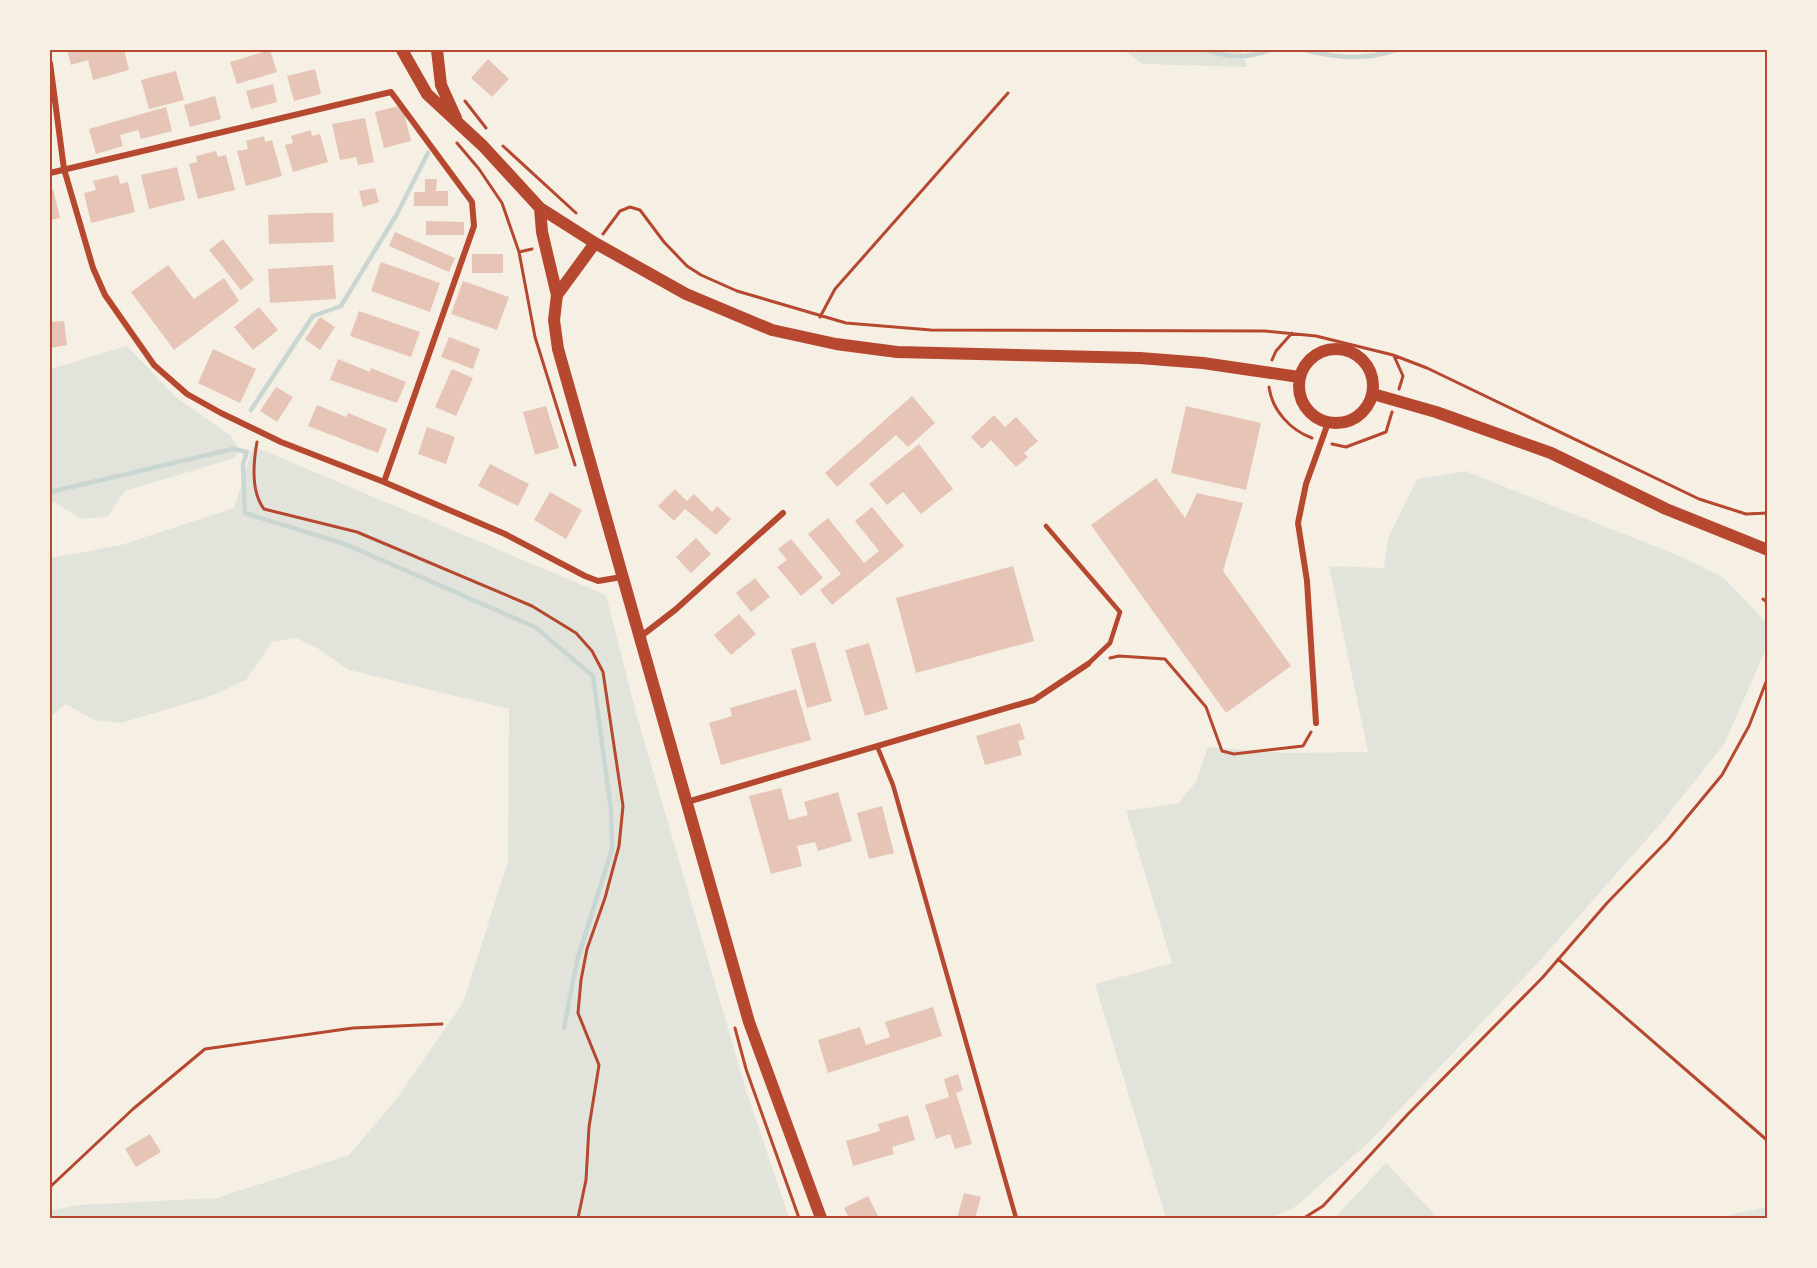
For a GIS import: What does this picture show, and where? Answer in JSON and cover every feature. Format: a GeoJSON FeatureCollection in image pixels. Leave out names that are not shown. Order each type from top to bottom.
{"type":"FeatureCollection","features":[{"type":"Feature","properties":{"kind":"main road"},"geometry":{"type":"LineString","coordinates":[[402,50],[427,94],[483,146],[540,208],[595,243],[686,294],[772,330],[836,344],[897,352],[1130,357],[1268,371],[1299,377]]}},
{"type":"Feature","properties":{"kind":"main road"},"geometry":{"type":"LineString","coordinates":[[437,50],[441,85],[457,122]]}},
{"type":"Feature","properties":{"kind":"main road"},"geometry":{"type":"LineString","coordinates":[[540,208],[542,232],[557,296],[554,320],[558,349],[749,1023],[821,1218]]}},
{"type":"Feature","properties":{"kind":"main road"},"geometry":{"type":"LineString","coordinates":[[557,296],[595,243]]}},
{"type":"Feature","properties":{"kind":"main road"},"geometry":{"type":"LineString","coordinates":[[1325,350],[1350,352],[1361,359],[1369,369],[1373,381],[1373,394],[1361,414],[1340,424],[1328,423],[1312,415],[1301,401],[1299,377],[1309,361],[1325,350]]}},
{"type":"Feature","properties":{"kind":"main road"},"geometry":{"type":"LineString","coordinates":[[1373,394],[1551,453],[1666,509],[1767,550]]}},
{"type":"Feature","properties":{"kind":"street"},"geometry":{"type":"LineString","coordinates":[[50,63],[64,169],[85,244],[105,295],[154,365],[187,394],[261,432],[505,534],[585,576],[598,581],[622,577]]}},
{"type":"Feature","properties":{"kind":"street"},"geometry":{"type":"LineString","coordinates":[[50,173],[391,92],[472,202],[474,226],[384,482]]}},
{"type":"Feature","properties":{"kind":"street"},"geometry":{"type":"LineString","coordinates":[[1316,723],[1307,581],[1298,523],[1306,484],[1328,423]]}},
{"type":"Feature","properties":{"kind":"street"},"geometry":{"type":"LineString","coordinates":[[640,637],[675,610],[783,513]]}},
{"type":"Feature","properties":{"kind":"street"},"geometry":{"type":"LineString","coordinates":[[687,802],[1034,700],[1088,664]]}},
{"type":"Feature","properties":{"kind":"lane"},"geometry":{"type":"LineString","coordinates":[[1046,526],[1120,612],[1110,643],[1088,664]]}},
{"type":"Feature","properties":{"kind":"lane"},"geometry":{"type":"LineString","coordinates":[[878,746],[893,785],[1016,1218]]}},
{"type":"Feature","properties":{"kind":"path"},"geometry":{"type":"LineString","coordinates":[[820,317],[835,289],[1008,93]]}},
{"type":"Feature","properties":{"kind":"path"},"geometry":{"type":"LineString","coordinates":[[463,98],[472,114],[488,130]]}},
{"type":"Feature","properties":{"kind":"path"},"geometry":{"type":"LineString","coordinates":[[496,138],[576,213]]}},
{"type":"Feature","properties":{"kind":"path"},"geometry":{"type":"LineString","coordinates":[[457,142],[502,203],[519,252]]}},
{"type":"Feature","properties":{"kind":"path"},"geometry":{"type":"LineString","coordinates":[[1268,371],[1276,351],[1293,333]]}},
{"type":"Feature","properties":{"kind":"path"},"geometry":{"type":"LineString","coordinates":[[1393,355],[1403,376],[1395,400]]}},
{"type":"Feature","properties":{"kind":"path"},"geometry":{"type":"LineString","coordinates":[[261,432],[254,461],[256,499],[264,509],[357,532],[532,606],[576,633],[592,651],[603,672],[622,806],[619,846],[605,898],[587,949],[580,980],[578,1013],[599,1065],[590,1127],[586,1180],[578,1218]]}},
{"type":"Feature","properties":{"kind":"path"},"geometry":{"type":"LineString","coordinates":[[1763,599],[1767,603]]}},
{"type":"Feature","properties":{"kind":"path"},"geometry":{"type":"LineString","coordinates":[[1088,664],[1119,656],[1165,659],[1206,707],[1222,751],[1234,754],[1303,746],[1316,723]]}},
{"type":"Feature","properties":{"kind":"path"},"geometry":{"type":"LineString","coordinates":[[1304,1218],[1323,1206],[1668,840],[1722,775],[1749,726],[1767,677]]}},
{"type":"Feature","properties":{"kind":"path"},"geometry":{"type":"LineString","coordinates":[[1558,959],[1767,1141]]}},
{"type":"Feature","properties":{"kind":"path"},"geometry":{"type":"LineString","coordinates":[[50,1186],[133,1109],[205,1048],[353,1028],[442,1024]]}},
{"type":"Feature","properties":{"kind":"shaded area"},"geometry":{"type":"Polygon","coordinates":[[[1123,50],[1241,50],[1247,67],[1143,64],[1123,50]]]}},
{"type":"Feature","properties":{"kind":"shaded area"},"geometry":{"type":"Polygon","coordinates":[[[127,346],[176,397],[231,436],[238,448],[235,458],[125,491],[107,517],[80,519],[50,499],[50,369],[127,346]]]}},
{"type":"Feature","properties":{"kind":"shaded area"},"geometry":{"type":"Polygon","coordinates":[[[253,446],[606,595],[638,720],[746,1090],[789,1218],[50,1218],[53,1210],[80,1205],[217,1198],[349,1155],[394,1102],[463,1003],[508,861],[509,709],[349,670],[317,648],[296,638],[272,642],[246,680],[208,697],[121,723],[94,720],[66,704],[50,717],[50,558],[121,545],[234,508],[253,446]]]}},
{"type":"Feature","properties":{"kind":"shaded area"},"geometry":{"type":"Polygon","coordinates":[[[1465,471],[1684,558],[1724,578],[1767,623],[1764,653],[1725,743],[1661,823],[1535,966],[1368,1143],[1295,1207],[1270,1218],[1166,1218],[1095,984],[1172,963],[1126,811],[1178,803],[1196,782],[1208,747],[1288,753],[1368,752],[1329,566],[1384,568],[1388,538],[1417,479],[1465,471]]]}},
{"type":"Feature","properties":{"kind":"shaded area"},"geometry":{"type":"Polygon","coordinates":[[[1386,1163],[1438,1218],[1334,1218],[1386,1163]]]}},
{"type":"Feature","properties":{"kind":"shaded area"},"geometry":{"type":"Polygon","coordinates":[[[1767,1207],[1767,1218],[1714,1218],[1767,1207]]]}},
{"type":"Feature","properties":{"kind":"building"},"geometry":{"type":"Polygon","coordinates":[[[67,50],[124,50],[129,70],[93,80],[88,60],[71,65],[67,50]]]}},
{"type":"Feature","properties":{"kind":"building"},"geometry":{"type":"Polygon","coordinates":[[[270,50],[277,72],[237,84],[230,62],[270,50]]]}},
{"type":"Feature","properties":{"kind":"building"},"geometry":{"type":"Polygon","coordinates":[[[488,59],[509,79],[492,97],[471,78],[488,59]]]}},
{"type":"Feature","properties":{"kind":"building"},"geometry":{"type":"Polygon","coordinates":[[[315,69],[321,94],[294,101],[287,76],[315,69]]]}},
{"type":"Feature","properties":{"kind":"building"},"geometry":{"type":"Polygon","coordinates":[[[176,71],[184,100],[149,109],[141,80],[176,71]]]}},
{"type":"Feature","properties":{"kind":"building"},"geometry":{"type":"Polygon","coordinates":[[[273,84],[277,102],[251,109],[246,91],[273,84]]]}},
{"type":"Feature","properties":{"kind":"building"},"geometry":{"type":"Polygon","coordinates":[[[215,96],[221,119],[190,127],[184,105],[215,96]]]}},
{"type":"Feature","properties":{"kind":"building"},"geometry":{"type":"Polygon","coordinates":[[[402,105],[411,141],[384,148],[375,112],[402,105]]]}},
{"type":"Feature","properties":{"kind":"building"},"geometry":{"type":"Polygon","coordinates":[[[166,107],[172,131],[141,139],[138,130],[120,135],[123,146],[96,154],[89,129],[166,107]]]}},
{"type":"Feature","properties":{"kind":"building"},"geometry":{"type":"Polygon","coordinates":[[[365,118],[374,162],[358,165],[356,157],[340,160],[332,124],[365,118]]]}},
{"type":"Feature","properties":{"kind":"building"},"geometry":{"type":"Polygon","coordinates":[[[311,130],[312,136],[320,134],[328,162],[293,172],[285,145],[293,143],[291,136],[311,130]]]}},
{"type":"Feature","properties":{"kind":"building"},"geometry":{"type":"Polygon","coordinates":[[[264,136],[265,142],[272,140],[282,176],[246,186],[237,151],[248,149],[246,141],[264,136]]]}},
{"type":"Feature","properties":{"kind":"building"},"geometry":{"type":"Polygon","coordinates":[[[216,151],[218,157],[226,155],[235,190],[198,199],[189,164],[197,162],[196,156],[216,151]]]}},
{"type":"Feature","properties":{"kind":"building"},"geometry":{"type":"Polygon","coordinates":[[[177,167],[185,200],[149,209],[141,175],[177,167]]]}},
{"type":"Feature","properties":{"kind":"building"},"geometry":{"type":"Polygon","coordinates":[[[118,175],[120,184],[128,182],[135,212],[91,223],[84,193],[96,190],[93,181],[118,175]]]}},
{"type":"Feature","properties":{"kind":"building"},"geometry":{"type":"Polygon","coordinates":[[[425,179],[437,179],[436,191],[448,191],[448,206],[414,206],[414,192],[425,192],[425,179]]]}},
{"type":"Feature","properties":{"kind":"building"},"geometry":{"type":"Polygon","coordinates":[[[375,188],[379,202],[363,207],[359,191],[375,188]]]}},
{"type":"Feature","properties":{"kind":"building"},"geometry":{"type":"Polygon","coordinates":[[[53,189],[60,218],[50,220],[50,190],[53,189]]]}},
{"type":"Feature","properties":{"kind":"building"},"geometry":{"type":"Polygon","coordinates":[[[333,213],[334,242],[269,244],[268,215],[333,213]]]}},
{"type":"Feature","properties":{"kind":"building"},"geometry":{"type":"Polygon","coordinates":[[[426,221],[464,222],[464,235],[426,235],[426,221]]]}},
{"type":"Feature","properties":{"kind":"building"},"geometry":{"type":"Polygon","coordinates":[[[395,232],[455,258],[449,272],[389,246],[395,232]]]}},
{"type":"Feature","properties":{"kind":"building"},"geometry":{"type":"Polygon","coordinates":[[[223,239],[254,280],[241,290],[209,250],[223,239]]]}},
{"type":"Feature","properties":{"kind":"building"},"geometry":{"type":"Polygon","coordinates":[[[472,254],[503,254],[503,273],[472,273],[472,254]]]}},
{"type":"Feature","properties":{"kind":"building"},"geometry":{"type":"Polygon","coordinates":[[[381,262],[440,283],[430,312],[371,291],[381,262]]]}},
{"type":"Feature","properties":{"kind":"building"},"geometry":{"type":"Polygon","coordinates":[[[168,265],[194,299],[224,278],[239,301],[174,350],[131,292],[168,265]]]}},
{"type":"Feature","properties":{"kind":"building"},"geometry":{"type":"Polygon","coordinates":[[[333,265],[336,299],[270,303],[268,269],[333,265]]]}},
{"type":"Feature","properties":{"kind":"building"},"geometry":{"type":"Polygon","coordinates":[[[463,281],[509,297],[497,330],[451,314],[463,281]]]}},
{"type":"Feature","properties":{"kind":"building"},"geometry":{"type":"Polygon","coordinates":[[[259,307],[278,330],[253,350],[234,327],[259,307]]]}},
{"type":"Feature","properties":{"kind":"building"},"geometry":{"type":"Polygon","coordinates":[[[359,311],[420,332],[411,357],[350,336],[359,311]]]}},
{"type":"Feature","properties":{"kind":"building"},"geometry":{"type":"Polygon","coordinates":[[[320,317],[335,327],[320,350],[305,339],[320,317]]]}},
{"type":"Feature","properties":{"kind":"building"},"geometry":{"type":"Polygon","coordinates":[[[64,321],[67,345],[50,348],[50,322],[64,321]]]}},
{"type":"Feature","properties":{"kind":"building"},"geometry":{"type":"Polygon","coordinates":[[[449,337],[480,349],[473,369],[441,357],[449,337]]]}},
{"type":"Feature","properties":{"kind":"building"},"geometry":{"type":"Polygon","coordinates":[[[213,349],[256,369],[240,403],[198,383],[213,349]]]}},
{"type":"Feature","properties":{"kind":"building"},"geometry":{"type":"Polygon","coordinates":[[[338,359],[370,372],[371,368],[406,382],[397,403],[330,380],[338,359]]]}},
{"type":"Feature","properties":{"kind":"building"},"geometry":{"type":"Polygon","coordinates":[[[452,369],[473,378],[456,416],[435,407],[452,369]]]}},
{"type":"Feature","properties":{"kind":"building"},"geometry":{"type":"Polygon","coordinates":[[[276,387],[293,397],[277,422],[260,411],[276,387]]]}},
{"type":"Feature","properties":{"kind":"building"},"geometry":{"type":"Polygon","coordinates":[[[912,396],[935,423],[908,447],[896,435],[837,487],[825,473],[912,396]]]}},
{"type":"Feature","properties":{"kind":"building"},"geometry":{"type":"Polygon","coordinates":[[[317,405],[346,417],[348,413],[387,429],[378,453],[308,426],[317,405]]]}},
{"type":"Feature","properties":{"kind":"building"},"geometry":{"type":"Polygon","coordinates":[[[546,406],[559,448],[535,455],[523,412],[546,406]]]}},
{"type":"Feature","properties":{"kind":"building"},"geometry":{"type":"Polygon","coordinates":[[[1186,406],[1261,423],[1246,490],[1171,473],[1186,406]]]}},
{"type":"Feature","properties":{"kind":"building"},"geometry":{"type":"Polygon","coordinates":[[[994,415],[1005,427],[1016,417],[1038,441],[1024,453],[1028,457],[1016,467],[991,440],[982,449],[971,437],[994,415]]]}},
{"type":"Feature","properties":{"kind":"building"},"geometry":{"type":"Polygon","coordinates":[[[427,427],[455,437],[446,464],[418,454],[427,427]]]}},
{"type":"Feature","properties":{"kind":"building"},"geometry":{"type":"Polygon","coordinates":[[[919,444],[953,489],[921,514],[903,492],[887,505],[869,484],[919,444]]]}},
{"type":"Feature","properties":{"kind":"building"},"geometry":{"type":"Polygon","coordinates":[[[490,464],[529,484],[518,506],[478,486],[490,464]]]}},
{"type":"Feature","properties":{"kind":"building"},"geometry":{"type":"Polygon","coordinates":[[[1156,478],[1185,518],[1197,493],[1243,503],[1223,571],[1291,666],[1226,713],[1091,525],[1156,478]]]}},
{"type":"Feature","properties":{"kind":"building"},"geometry":{"type":"Polygon","coordinates":[[[675,489],[687,501],[694,494],[712,512],[717,506],[731,519],[716,535],[685,509],[674,521],[658,506],[675,489]]]}},
{"type":"Feature","properties":{"kind":"building"},"geometry":{"type":"Polygon","coordinates":[[[550,492],[582,510],[566,539],[534,520],[550,492]]]}},
{"type":"Feature","properties":{"kind":"building"},"geometry":{"type":"Polygon","coordinates":[[[872,507],[904,546],[832,605],[820,590],[841,574],[808,534],[828,518],[864,563],[879,551],[855,521],[872,507]]]}},
{"type":"Feature","properties":{"kind":"building"},"geometry":{"type":"Polygon","coordinates":[[[696,538],[711,554],[691,573],[676,557],[696,538]]]}},
{"type":"Feature","properties":{"kind":"building"},"geometry":{"type":"Polygon","coordinates":[[[791,539],[823,578],[801,596],[777,567],[787,560],[778,549],[791,539]]]}},
{"type":"Feature","properties":{"kind":"building"},"geometry":{"type":"Polygon","coordinates":[[[1013,566],[1034,641],[916,673],[896,598],[1013,566]]]}},
{"type":"Feature","properties":{"kind":"building"},"geometry":{"type":"Polygon","coordinates":[[[755,578],[770,597],[751,612],[736,593],[755,578]]]}},
{"type":"Feature","properties":{"kind":"building"},"geometry":{"type":"Polygon","coordinates":[[[739,614],[756,634],[731,655],[714,635],[739,614]]]}},
{"type":"Feature","properties":{"kind":"building"},"geometry":{"type":"Polygon","coordinates":[[[815,642],[832,701],[807,708],[791,649],[815,642]]]}},
{"type":"Feature","properties":{"kind":"building"},"geometry":{"type":"Polygon","coordinates":[[[869,643],[888,709],[865,716],[845,650],[869,643]]]}},
{"type":"Feature","properties":{"kind":"building"},"geometry":{"type":"Polygon","coordinates":[[[796,689],[811,740],[721,765],[709,723],[732,716],[730,708],[796,689]]]}},
{"type":"Feature","properties":{"kind":"building"},"geometry":{"type":"Polygon","coordinates":[[[1020,723],[1025,739],[1018,741],[1022,755],[985,765],[976,736],[1020,723]]]}},
{"type":"Feature","properties":{"kind":"building"},"geometry":{"type":"Polygon","coordinates":[[[781,788],[789,820],[808,815],[804,802],[838,792],[852,841],[818,851],[815,842],[797,846],[802,866],[771,874],[749,796],[781,788]]]}},
{"type":"Feature","properties":{"kind":"building"},"geometry":{"type":"Polygon","coordinates":[[[882,806],[894,853],[869,859],[857,813],[882,806]]]}},
{"type":"Feature","properties":{"kind":"building"},"geometry":{"type":"Polygon","coordinates":[[[933,1007],[942,1036],[828,1073],[818,1040],[860,1027],[866,1045],[890,1037],[885,1022],[933,1007]]]}},
{"type":"Feature","properties":{"kind":"building"},"geometry":{"type":"Polygon","coordinates":[[[958,1074],[963,1090],[956,1093],[972,1144],[955,1149],[950,1134],[936,1139],[925,1105],[949,1097],[944,1079],[958,1074]]]}},
{"type":"Feature","properties":{"kind":"building"},"geometry":{"type":"Polygon","coordinates":[[[908,1115],[915,1140],[892,1147],[894,1154],[853,1166],[846,1141],[880,1131],[878,1124],[908,1115]]]}},
{"type":"Feature","properties":{"kind":"building"},"geometry":{"type":"Polygon","coordinates":[[[150,1134],[161,1152],[136,1167],[125,1149],[150,1134]]]}},
{"type":"Feature","properties":{"kind":"building"},"geometry":{"type":"Polygon","coordinates":[[[964,1193],[981,1197],[975,1218],[957,1218],[964,1193]]]}},
{"type":"Feature","properties":{"kind":"building"},"geometry":{"type":"Polygon","coordinates":[[[868,1196],[879,1218],[849,1218],[844,1208],[868,1196]]]}},
{"type":"Feature","properties":{"kind":"waterway"},"geometry":{"type":"LineString","coordinates":[[1206,50],[1222,55],[1238,56],[1254,55],[1270,50]]}},
{"type":"Feature","properties":{"kind":"waterway"},"geometry":{"type":"LineString","coordinates":[[1306,50],[1351,57],[1396,50]]}},
{"type":"Feature","properties":{"kind":"waterway"},"geometry":{"type":"LineString","coordinates":[[251,410],[313,316],[341,306],[397,214],[428,153]]}},
{"type":"Feature","properties":{"kind":"waterway"},"geometry":{"type":"LineString","coordinates":[[50,492],[233,449],[247,452],[243,464],[245,513],[345,544],[535,627],[593,676],[611,810],[612,849],[577,961],[564,1028]]}}]}
